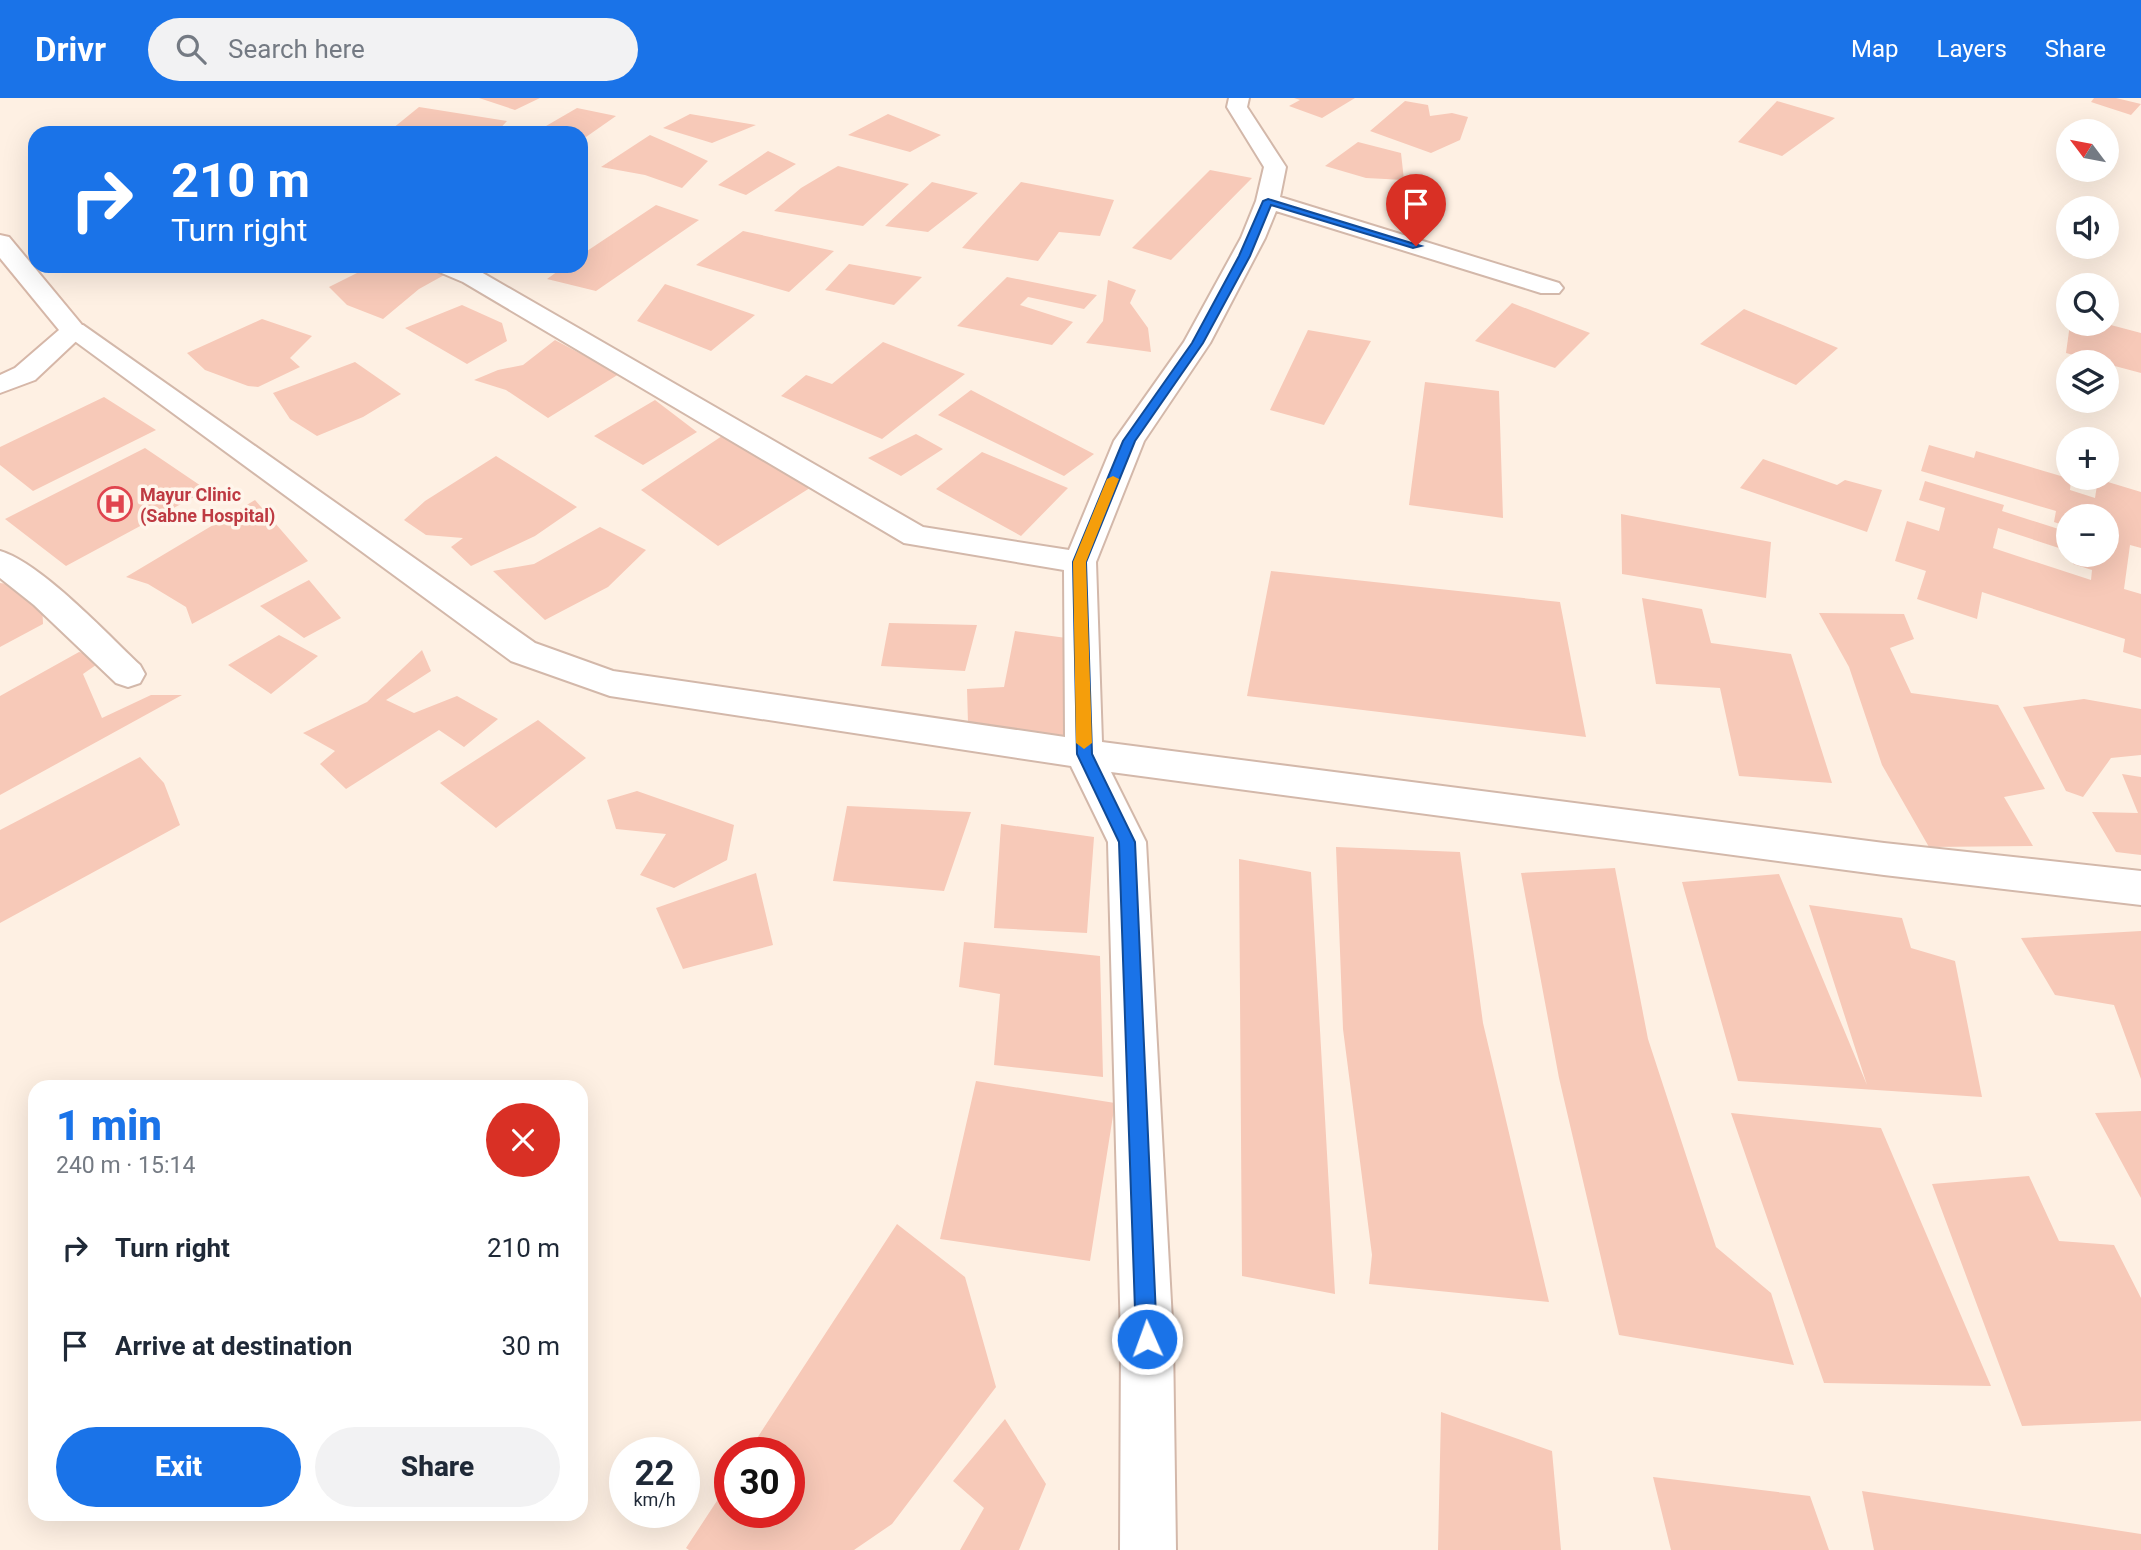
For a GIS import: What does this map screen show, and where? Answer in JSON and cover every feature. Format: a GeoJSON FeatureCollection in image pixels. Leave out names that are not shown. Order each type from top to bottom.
{"type":"FeatureCollection","features":[{"type":"Feature","properties":{"kind":"street"},"geometry":{"type":"LineString","coordinates":[[1148,1550],[1147,1339],[1127,842],[1084,754],[1080,562],[1129,441],[1197,343],[1248,249],[1268,201],[1275,167],[1237,107],[1239,98]]}},
{"type":"Feature","properties":{"kind":"street"},"geometry":{"type":"LineString","coordinates":[[1268,201],[1550,288]]}},
{"type":"Feature","properties":{"kind":"street"},"geometry":{"type":"LineString","coordinates":[[0,243],[74,331],[523,652],[610,683],[1084,754],[1884,859],[2141,888]]}},
{"type":"Feature","properties":{"kind":"street"},"geometry":{"type":"LineString","coordinates":[[463,273],[915,536],[1080,562]]}},
{"type":"Feature","properties":{"kind":"street"},"geometry":{"type":"LineString","coordinates":[[0,385],[25,373],[74,331]]}},
{"type":"Feature","properties":{"kind":"street"},"geometry":{"type":"LineString","coordinates":[[0,562],[46,597],[128,674]]}},
{"type":"Feature","properties":{"kind":"building"},"geometry":{"type":"Polygon","coordinates":[[[479,98],[540,98],[515,110],[479,98]]]}},
{"type":"Feature","properties":{"kind":"building"},"geometry":{"type":"Polygon","coordinates":[[[1294,98],[1355,98],[1322,118],[1289,106],[1300,100],[1294,98]]]}},
{"type":"Feature","properties":{"kind":"building"},"geometry":{"type":"Polygon","coordinates":[[[2094,98],[2116,98],[2141,104],[2131,115],[2091,102],[2094,98]]]}},
{"type":"Feature","properties":{"kind":"building"},"geometry":{"type":"Polygon","coordinates":[[[1405,101],[1428,105],[1430,116],[1452,113],[1468,117],[1460,140],[1431,153],[1370,131],[1405,101]]]}},
{"type":"Feature","properties":{"kind":"building"},"geometry":{"type":"Polygon","coordinates":[[[1777,101],[1835,118],[1782,156],[1738,142],[1777,101]]]}},
{"type":"Feature","properties":{"kind":"building"},"geometry":{"type":"Polygon","coordinates":[[[419,107],[507,121],[502,126],[396,126],[419,107]]]}},
{"type":"Feature","properties":{"kind":"building"},"geometry":{"type":"Polygon","coordinates":[[[577,108],[616,116],[588,136],[588,126],[546,126],[577,108]]]}},
{"type":"Feature","properties":{"kind":"building"},"geometry":{"type":"Polygon","coordinates":[[[690,114],[756,125],[712,143],[663,128],[690,114]]]}},
{"type":"Feature","properties":{"kind":"building"},"geometry":{"type":"Polygon","coordinates":[[[888,114],[941,135],[910,152],[848,135],[888,114]]]}},
{"type":"Feature","properties":{"kind":"building"},"geometry":{"type":"Polygon","coordinates":[[[650,135],[708,161],[682,188],[645,175],[601,167],[650,135]]]}},
{"type":"Feature","properties":{"kind":"building"},"geometry":{"type":"Polygon","coordinates":[[[1358,142],[1401,153],[1404,180],[1366,178],[1325,166],[1358,142]]]}},
{"type":"Feature","properties":{"kind":"building"},"geometry":{"type":"Polygon","coordinates":[[[768,151],[796,164],[746,195],[718,185],[768,151]]]}},
{"type":"Feature","properties":{"kind":"building"},"geometry":{"type":"Polygon","coordinates":[[[838,166],[909,184],[863,226],[774,211],[801,188],[838,166]]]}},
{"type":"Feature","properties":{"kind":"building"},"geometry":{"type":"Polygon","coordinates":[[[1210,170],[1252,178],[1171,260],[1132,248],[1210,170]]]}},
{"type":"Feature","properties":{"kind":"building"},"geometry":{"type":"Polygon","coordinates":[[[932,182],[978,193],[928,232],[885,226],[932,182]]]}},
{"type":"Feature","properties":{"kind":"building"},"geometry":{"type":"Polygon","coordinates":[[[1021,182],[1114,200],[1100,236],[1059,232],[1038,261],[962,248],[1021,182]]]}},
{"type":"Feature","properties":{"kind":"building"},"geometry":{"type":"Polygon","coordinates":[[[656,205],[699,220],[596,291],[547,279],[555,273],[588,273],[588,250],[656,205]]]}},
{"type":"Feature","properties":{"kind":"building"},"geometry":{"type":"Polygon","coordinates":[[[743,231],[834,251],[789,292],[696,265],[743,231]]]}},
{"type":"Feature","properties":{"kind":"building"},"geometry":{"type":"Polygon","coordinates":[[[849,264],[922,277],[894,305],[825,290],[849,264]]]}},
{"type":"Feature","properties":{"kind":"building"},"geometry":{"type":"Polygon","coordinates":[[[357,273],[446,274],[419,289],[383,319],[347,305],[329,287],[357,273]]]}},
{"type":"Feature","properties":{"kind":"building"},"geometry":{"type":"Polygon","coordinates":[[[1007,277],[1097,295],[1084,309],[1028,297],[1020,305],[1073,322],[1052,345],[957,326],[1007,277]]]}},
{"type":"Feature","properties":{"kind":"building"},"geometry":{"type":"Polygon","coordinates":[[[1108,280],[1136,290],[1130,303],[1148,328],[1151,352],[1086,343],[1103,321],[1108,280]]]}},
{"type":"Feature","properties":{"kind":"building"},"geometry":{"type":"Polygon","coordinates":[[[665,284],[755,315],[711,351],[637,321],[665,284]]]}},
{"type":"Feature","properties":{"kind":"building"},"geometry":{"type":"Polygon","coordinates":[[[1512,303],[1590,333],[1555,368],[1475,341],[1512,303]]]}},
{"type":"Feature","properties":{"kind":"building"},"geometry":{"type":"Polygon","coordinates":[[[462,305],[502,323],[507,341],[467,364],[405,328],[462,305]]]}},
{"type":"Feature","properties":{"kind":"building"},"geometry":{"type":"Polygon","coordinates":[[[1744,309],[1838,348],[1796,385],[1700,344],[1744,309]]]}},
{"type":"Feature","properties":{"kind":"building"},"geometry":{"type":"Polygon","coordinates":[[[262,319],[312,336],[290,358],[300,367],[258,387],[248,386],[205,370],[187,353],[262,319]]]}},
{"type":"Feature","properties":{"kind":"building"},"geometry":{"type":"Polygon","coordinates":[[[2119,327],[2141,333],[2141,373],[2119,367],[2119,350],[2066,350],[2068,336],[2119,336],[2119,327]]]}},
{"type":"Feature","properties":{"kind":"building"},"geometry":{"type":"Polygon","coordinates":[[[1308,330],[1371,341],[1324,425],[1270,410],[1308,330]]]}},
{"type":"Feature","properties":{"kind":"building"},"geometry":{"type":"Polygon","coordinates":[[[555,340],[619,374],[548,418],[506,390],[474,380],[498,370],[523,365],[555,340]]]}},
{"type":"Feature","properties":{"kind":"building"},"geometry":{"type":"Polygon","coordinates":[[[883,342],[965,374],[882,439],[781,396],[806,375],[832,384],[883,342]]]}},
{"type":"Feature","properties":{"kind":"building"},"geometry":{"type":"Polygon","coordinates":[[[355,362],[401,394],[363,417],[317,436],[290,419],[273,393],[355,362]]]}},
{"type":"Feature","properties":{"kind":"building"},"geometry":{"type":"Polygon","coordinates":[[[1425,382],[1499,391],[1503,518],[1409,505],[1425,382]]]}},
{"type":"Feature","properties":{"kind":"building"},"geometry":{"type":"Polygon","coordinates":[[[971,390],[1094,454],[1064,476],[938,415],[971,390]]]}},
{"type":"Feature","properties":{"kind":"building"},"geometry":{"type":"Polygon","coordinates":[[[104,397],[156,430],[33,491],[0,465],[0,447],[104,397]]]}},
{"type":"Feature","properties":{"kind":"building"},"geometry":{"type":"Polygon","coordinates":[[[655,400],[697,432],[643,465],[594,436],[655,400]]]}},
{"type":"Feature","properties":{"kind":"building"},"geometry":{"type":"Polygon","coordinates":[[[916,434],[943,449],[901,476],[868,458],[916,434]]]}},
{"type":"Feature","properties":{"kind":"building"},"geometry":{"type":"Polygon","coordinates":[[[722,436],[813,486],[718,546],[641,490],[722,436]]]}},
{"type":"Feature","properties":{"kind":"building"},"geometry":{"type":"Polygon","coordinates":[[[1929,445],[1974,458],[1976,451],[2056,475],[2056,490],[2070,490],[2095,498],[2096,490],[2119,490],[2119,485],[2141,492],[2141,548],[2130,545],[2124,589],[2141,594],[2141,658],[2123,652],[2125,639],[1982,592],[1977,619],[1917,599],[1926,571],[1895,561],[1907,521],[1939,531],[1945,508],[1919,500],[1925,481],[2004,505],[2002,511],[2056,528],[2056,547],[1998,528],[1993,548],[2091,580],[2092,570],[2082,567],[2119,567],[2119,504],[2056,504],[2056,511],[1921,471],[1929,445]]]}},
{"type":"Feature","properties":{"kind":"building"},"geometry":{"type":"Polygon","coordinates":[[[145,448],[207,490],[66,566],[5,519],[145,448]]]}},
{"type":"Feature","properties":{"kind":"building"},"geometry":{"type":"Polygon","coordinates":[[[982,452],[1068,488],[1021,536],[936,489],[982,452]]]}},
{"type":"Feature","properties":{"kind":"building"},"geometry":{"type":"Polygon","coordinates":[[[496,456],[577,507],[535,536],[471,566],[451,547],[463,538],[426,535],[404,520],[425,501],[496,456]]]}},
{"type":"Feature","properties":{"kind":"building"},"geometry":{"type":"Polygon","coordinates":[[[1763,459],[1837,485],[1845,480],[1882,490],[1867,532],[1740,488],[1763,459]]]}},
{"type":"Feature","properties":{"kind":"building"},"geometry":{"type":"Polygon","coordinates":[[[255,500],[308,561],[192,624],[186,607],[148,584],[126,577],[255,500]]]}},
{"type":"Feature","properties":{"kind":"building"},"geometry":{"type":"Polygon","coordinates":[[[1621,514],[1771,542],[1766,598],[1622,574],[1621,514]]]}},
{"type":"Feature","properties":{"kind":"building"},"geometry":{"type":"Polygon","coordinates":[[[600,527],[646,550],[608,587],[545,620],[493,571],[534,564],[600,527]]]}},
{"type":"Feature","properties":{"kind":"building"},"geometry":{"type":"Polygon","coordinates":[[[1271,571],[1560,602],[1586,737],[1247,696],[1271,571]]]}},
{"type":"Feature","properties":{"kind":"building"},"geometry":{"type":"Polygon","coordinates":[[[309,580],[341,618],[304,638],[260,606],[309,580]]]}},
{"type":"Feature","properties":{"kind":"building"},"geometry":{"type":"Polygon","coordinates":[[[0,583],[23,586],[42,601],[43,624],[0,647],[0,583]]]}},
{"type":"Feature","properties":{"kind":"building"},"geometry":{"type":"Polygon","coordinates":[[[1642,598],[1702,609],[1711,643],[1791,654],[1832,783],[1739,776],[1720,688],[1656,684],[1642,598]]]}},
{"type":"Feature","properties":{"kind":"building"},"geometry":{"type":"Polygon","coordinates":[[[1819,613],[1904,614],[1914,639],[1890,648],[1911,693],[1998,705],[2045,789],[2004,797],[2033,846],[1929,847],[1882,765],[1849,667],[1819,613]]]}},
{"type":"Feature","properties":{"kind":"building"},"geometry":{"type":"Polygon","coordinates":[[[889,623],[977,625],[965,671],[881,666],[889,623]]]}},
{"type":"Feature","properties":{"kind":"building"},"geometry":{"type":"Polygon","coordinates":[[[1015,631],[1074,639],[1069,736],[968,723],[967,689],[1004,687],[1015,631]]]}},
{"type":"Feature","properties":{"kind":"building"},"geometry":{"type":"Polygon","coordinates":[[[279,635],[318,656],[271,694],[228,665],[279,635]]]}},
{"type":"Feature","properties":{"kind":"building"},"geometry":{"type":"Polygon","coordinates":[[[422,650],[431,671],[386,700],[414,713],[457,696],[498,719],[464,747],[439,730],[346,789],[320,764],[335,751],[303,733],[367,702],[422,650]]]}},
{"type":"Feature","properties":{"kind":"building"},"geometry":{"type":"Polygon","coordinates":[[[79,652],[106,658],[83,674],[102,718],[151,695],[182,695],[0,795],[0,696],[79,652]]]}},
{"type":"Feature","properties":{"kind":"building"},"geometry":{"type":"Polygon","coordinates":[[[2084,699],[2141,709],[2141,755],[2111,758],[2083,797],[2066,791],[2023,707],[2084,699]]]}},
{"type":"Feature","properties":{"kind":"building"},"geometry":{"type":"Polygon","coordinates":[[[538,720],[586,758],[496,828],[440,783],[538,720]]]}},
{"type":"Feature","properties":{"kind":"building"},"geometry":{"type":"Polygon","coordinates":[[[140,757],[164,783],[180,825],[0,923],[0,830],[140,757]]]}},
{"type":"Feature","properties":{"kind":"building"},"geometry":{"type":"Polygon","coordinates":[[[2122,774],[2141,777],[2141,855],[2116,852],[2092,812],[2138,813],[2122,774]]]}},
{"type":"Feature","properties":{"kind":"building"},"geometry":{"type":"Polygon","coordinates":[[[637,791],[734,825],[727,860],[674,888],[640,875],[666,834],[616,829],[607,800],[637,791]]]}},
{"type":"Feature","properties":{"kind":"building"},"geometry":{"type":"Polygon","coordinates":[[[847,806],[971,812],[944,891],[833,881],[847,806]]]}},
{"type":"Feature","properties":{"kind":"building"},"geometry":{"type":"Polygon","coordinates":[[[1001,824],[1094,837],[1087,933],[994,928],[1001,824]]]}},
{"type":"Feature","properties":{"kind":"building"},"geometry":{"type":"Polygon","coordinates":[[[1336,847],[1460,852],[1483,1023],[1549,1302],[1369,1284],[1372,1255],[1343,1029],[1336,847]]]}},
{"type":"Feature","properties":{"kind":"building"},"geometry":{"type":"Polygon","coordinates":[[[1239,859],[1311,872],[1335,1294],[1242,1276],[1239,859]]]}},
{"type":"Feature","properties":{"kind":"building"},"geometry":{"type":"Polygon","coordinates":[[[1615,868],[1648,1039],[1716,1247],[1771,1293],[1794,1365],[1619,1335],[1559,1078],[1521,873],[1615,868]]]}},
{"type":"Feature","properties":{"kind":"building"},"geometry":{"type":"Polygon","coordinates":[[[756,873],[773,945],[683,969],[656,908],[756,873]]]}},
{"type":"Feature","properties":{"kind":"building"},"geometry":{"type":"Polygon","coordinates":[[[1779,874],[1867,1085],[1809,905],[1902,918],[1911,948],[1955,961],[1982,1097],[1738,1081],[1682,882],[1779,874]]]}},
{"type":"Feature","properties":{"kind":"building"},"geometry":{"type":"Polygon","coordinates":[[[2141,931],[2141,1079],[2114,1005],[2055,995],[2021,938],[2141,931]]]}},
{"type":"Feature","properties":{"kind":"building"},"geometry":{"type":"Polygon","coordinates":[[[964,942],[1100,956],[1103,1077],[994,1065],[1000,994],[959,987],[964,942]]]}},
{"type":"Feature","properties":{"kind":"building"},"geometry":{"type":"Polygon","coordinates":[[[976,1081],[1115,1103],[1090,1261],[940,1239],[976,1081]]]}},
{"type":"Feature","properties":{"kind":"building"},"geometry":{"type":"Polygon","coordinates":[[[2141,1111],[2141,1198],[2095,1113],[2141,1111]]]}},
{"type":"Feature","properties":{"kind":"building"},"geometry":{"type":"Polygon","coordinates":[[[1731,1113],[1881,1128],[1991,1386],[1824,1383],[1731,1113]]]}},
{"type":"Feature","properties":{"kind":"building"},"geometry":{"type":"Polygon","coordinates":[[[2029,1176],[2059,1241],[2114,1245],[2141,1298],[2141,1421],[2022,1426],[1932,1184],[2029,1176]]]}},
{"type":"Feature","properties":{"kind":"building"},"geometry":{"type":"Polygon","coordinates":[[[897,1224],[965,1277],[996,1387],[892,1524],[854,1550],[689,1550],[686,1548],[714,1505],[714,1528],[805,1528],[805,1437],[758,1437],[897,1224]]]}},
{"type":"Feature","properties":{"kind":"building"},"geometry":{"type":"Polygon","coordinates":[[[1441,1412],[1552,1451],[1561,1550],[1438,1550],[1441,1412]]]}},
{"type":"Feature","properties":{"kind":"building"},"geometry":{"type":"Polygon","coordinates":[[[1005,1419],[1046,1484],[1019,1550],[960,1550],[984,1508],[953,1481],[1005,1419]]]}},
{"type":"Feature","properties":{"kind":"building"},"geometry":{"type":"Polygon","coordinates":[[[1653,1477],[1810,1496],[1829,1550],[1671,1550],[1653,1477]]]}},
{"type":"Feature","properties":{"kind":"building"},"geometry":{"type":"Polygon","coordinates":[[[1862,1491],[2141,1534],[2141,1550],[1874,1550],[1862,1491]]]}},
{"type":"Feature","properties":{"kind":"slow traffic"},"geometry":{"type":"LineString","coordinates":[[1084,743],[1080,562],[1113,479]]}},
{"type":"Feature","properties":{"kind":"place","name":"Mayur Clinic (Sabne Hospital)"},"geometry":{"type":"Point","coordinates":[115,504]}},
{"type":"Feature","properties":{"kind":"route"},"geometry":{"type":"LineString","coordinates":[[1147,1339],[1127,842],[1084,754],[1080,562],[1129,441],[1197,343],[1227,291],[1268,201],[1416,246]]}}]}
